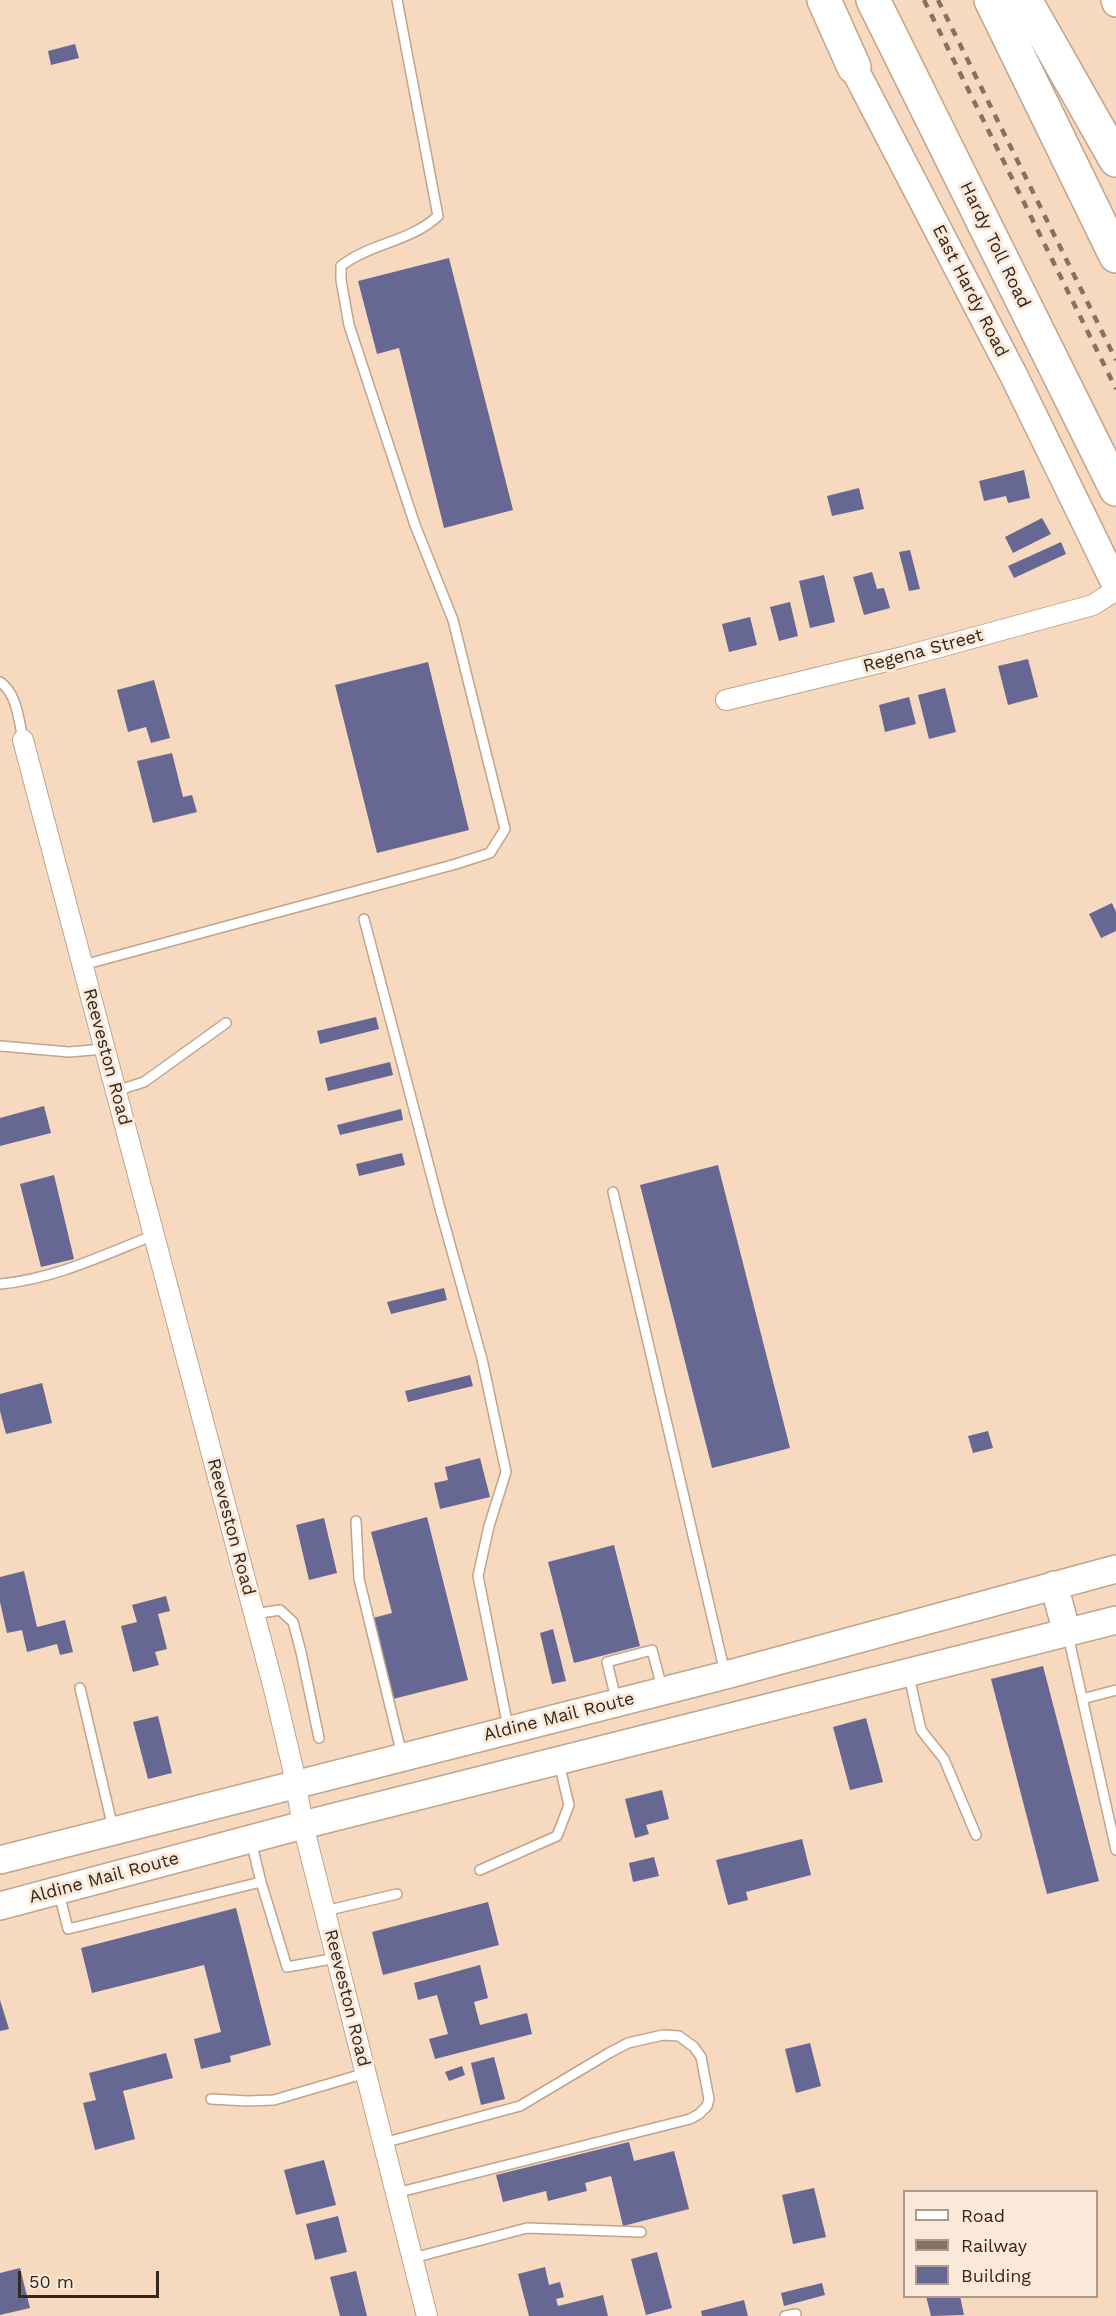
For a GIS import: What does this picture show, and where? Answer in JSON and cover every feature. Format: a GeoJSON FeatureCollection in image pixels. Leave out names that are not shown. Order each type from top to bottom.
{"type":"FeatureCollection","features":[{"type":"Feature","properties":{"kind":"highway"},"geometry":{"type":"LineString","coordinates":[[824,0],[854,67]]}},
{"type":"Feature","properties":{"kind":"highway","name":"Hardy Toll Road"},"geometry":{"type":"LineString","coordinates":[[873,0],[1116,489]]}},
{"type":"Feature","properties":{"kind":"highway"},"geometry":{"type":"LineString","coordinates":[[991,0],[1116,256]]}},
{"type":"Feature","properties":{"kind":"highway"},"geometry":{"type":"LineString","coordinates":[[1025,0],[1116,160]]}},
{"type":"Feature","properties":{"kind":"main road","name":"East Hardy Road"},"geometry":{"type":"LineString","coordinates":[[818,0],[1014,376],[1116,585]]}},
{"type":"Feature","properties":{"kind":"main road","name":"Aldine Mail Route"},"geometry":{"type":"LineString","coordinates":[[0,1860],[616,1701],[726,1675],[1116,1569]]}},
{"type":"Feature","properties":{"kind":"main road"},"geometry":{"type":"LineString","coordinates":[[1054,1585],[1067,1633]]}},
{"type":"Feature","properties":{"kind":"main road","name":"Aldine Mail Route"},"geometry":{"type":"LineString","coordinates":[[0,1906],[303,1825],[1116,1620]]}},
{"type":"Feature","properties":{"kind":"main road"},"geometry":{"type":"LineString","coordinates":[[726,1675],[735,1716]]}},
{"type":"Feature","properties":{"kind":"street","name":"Regena Street"},"geometry":{"type":"LineString","coordinates":[[726,700],[903,657],[1093,605],[1116,590]]}},
{"type":"Feature","properties":{"kind":"street","name":"Reeveston Road"},"geometry":{"type":"LineString","coordinates":[[23,740],[254,1614],[279,1712],[303,1825],[427,2316]]}},
{"type":"Feature","properties":{"kind":"lane"},"geometry":{"type":"LineString","coordinates":[[83,965],[456,864],[490,853],[505,829],[453,621],[415,525],[349,325],[340,280],[341,266],[355,255],[412,234],[438,216],[396,0]]}},
{"type":"Feature","properties":{"kind":"lane"},"geometry":{"type":"LineString","coordinates":[[0,682],[8,687],[15,704],[23,740]]}},
{"type":"Feature","properties":{"kind":"lane"},"geometry":{"type":"LineString","coordinates":[[364,919],[482,1359],[506,1472],[489,1526],[478,1576],[509,1730]]}},
{"type":"Feature","properties":{"kind":"lane"},"geometry":{"type":"LineString","coordinates":[[116,1091],[144,1082],[226,1023]]}},
{"type":"Feature","properties":{"kind":"lane"},"geometry":{"type":"LineString","coordinates":[[0,1046],[69,1052],[105,1049]]}},
{"type":"Feature","properties":{"kind":"lane"},"geometry":{"type":"LineString","coordinates":[[613,1192],[726,1675]]}},
{"type":"Feature","properties":{"kind":"lane"},"geometry":{"type":"LineString","coordinates":[[0,1284],[18,1282],[78,1266],[154,1235]]}},
{"type":"Feature","properties":{"kind":"lane"},"geometry":{"type":"LineString","coordinates":[[356,1521],[359,1579],[403,1757]]}},
{"type":"Feature","properties":{"kind":"lane"},"geometry":{"type":"LineString","coordinates":[[254,1614],[279,1610],[293,1622],[302,1652],[319,1738]]}},
{"type":"Feature","properties":{"kind":"lane"},"geometry":{"type":"LineString","coordinates":[[1067,1633],[1116,1850]]}},
{"type":"Feature","properties":{"kind":"lane"},"geometry":{"type":"LineString","coordinates":[[616,1701],[607,1662],[652,1650],[663,1690]]}},
{"type":"Feature","properties":{"kind":"lane"},"geometry":{"type":"LineString","coordinates":[[908,1673],[921,1730],[944,1759],[976,1835]]}},
{"type":"Feature","properties":{"kind":"lane"},"geometry":{"type":"LineString","coordinates":[[80,1689],[114,1831]]}},
{"type":"Feature","properties":{"kind":"lane"},"geometry":{"type":"LineString","coordinates":[[1082,1699],[1116,1690]]}},
{"type":"Feature","properties":{"kind":"lane"},"geometry":{"type":"LineString","coordinates":[[480,1870],[557,1836],[569,1805],[558,1761]]}},
{"type":"Feature","properties":{"kind":"lane"},"geometry":{"type":"LineString","coordinates":[[250,1839],[287,1967],[337,1958]]}},
{"type":"Feature","properties":{"kind":"lane"},"geometry":{"type":"LineString","coordinates":[[58,1890],[68,1929],[261,1882]]}},
{"type":"Feature","properties":{"kind":"lane"},"geometry":{"type":"LineString","coordinates":[[325,1911],[397,1894]]}},
{"type":"Feature","properties":{"kind":"lane"},"geometry":{"type":"LineString","coordinates":[[384,2143],[520,2106],[628,2043],[663,2035],[679,2036],[694,2047],[701,2057],[709,2099],[707,2106],[690,2119],[396,2193]]}},
{"type":"Feature","properties":{"kind":"lane"},"geometry":{"type":"LineString","coordinates":[[211,2099],[248,2102],[274,2100],[366,2073]]}},
{"type":"Feature","properties":{"kind":"lane"},"geometry":{"type":"LineString","coordinates":[[413,2259],[527,2228],[641,2232]]}},
{"type":"Feature","properties":{"kind":"lane"},"geometry":{"type":"LineString","coordinates":[[785,2316],[796,2314]]}},
{"type":"Feature","properties":{"kind":"building"},"geometry":{"type":"Polygon","coordinates":[[[75,44],[79,58],[51,65],[48,51],[75,44]]]}},
{"type":"Feature","properties":{"kind":"building"},"geometry":{"type":"Polygon","coordinates":[[[449,258],[513,510],[444,528],[399,348],[377,354],[358,281],[449,258]]]}},
{"type":"Feature","properties":{"kind":"building"},"geometry":{"type":"Polygon","coordinates":[[[1024,470],[1030,498],[1008,503],[1006,496],[984,501],[979,481],[1024,470]]]}},
{"type":"Feature","properties":{"kind":"building"},"geometry":{"type":"Polygon","coordinates":[[[859,488],[864,509],[832,516],[827,496],[859,488]]]}},
{"type":"Feature","properties":{"kind":"building"},"geometry":{"type":"Polygon","coordinates":[[[1042,518],[1051,534],[1013,553],[1005,537],[1042,518]]]}},
{"type":"Feature","properties":{"kind":"building"},"geometry":{"type":"Polygon","coordinates":[[[1061,542],[1066,554],[1014,578],[1008,566],[1061,542]]]}},
{"type":"Feature","properties":{"kind":"building"},"geometry":{"type":"Polygon","coordinates":[[[910,550],[920,589],[909,591],[899,552],[910,550]]]}},
{"type":"Feature","properties":{"kind":"building"},"geometry":{"type":"Polygon","coordinates":[[[872,572],[877,589],[884,588],[890,608],[864,615],[853,577],[872,572]]]}},
{"type":"Feature","properties":{"kind":"building"},"geometry":{"type":"Polygon","coordinates":[[[824,575],[835,622],[810,628],[799,581],[824,575]]]}},
{"type":"Feature","properties":{"kind":"building"},"geometry":{"type":"Polygon","coordinates":[[[790,602],[798,636],[779,641],[770,607],[790,602]]]}},
{"type":"Feature","properties":{"kind":"building"},"geometry":{"type":"Polygon","coordinates":[[[750,617],[757,645],[729,652],[722,624],[750,617]]]}},
{"type":"Feature","properties":{"kind":"building"},"geometry":{"type":"Polygon","coordinates":[[[1028,659],[1038,697],[1008,705],[998,666],[1028,659]]]}},
{"type":"Feature","properties":{"kind":"building"},"geometry":{"type":"Polygon","coordinates":[[[428,662],[469,830],[377,853],[335,685],[428,662]]]}},
{"type":"Feature","properties":{"kind":"building"},"geometry":{"type":"Polygon","coordinates":[[[154,680],[170,738],[151,743],[146,727],[128,732],[117,690],[154,680]]]}},
{"type":"Feature","properties":{"kind":"building"},"geometry":{"type":"Polygon","coordinates":[[[945,688],[956,732],[929,739],[918,695],[945,688]]]}},
{"type":"Feature","properties":{"kind":"building"},"geometry":{"type":"Polygon","coordinates":[[[909,697],[916,724],[885,732],[879,705],[909,697]]]}},
{"type":"Feature","properties":{"kind":"building"},"geometry":{"type":"Polygon","coordinates":[[[172,753],[183,797],[192,795],[197,812],[153,823],[137,761],[172,753]]]}},
{"type":"Feature","properties":{"kind":"building"},"geometry":{"type":"Polygon","coordinates":[[[1112,903],[1116,912],[1116,931],[1101,938],[1089,914],[1112,903]]]}},
{"type":"Feature","properties":{"kind":"building"},"geometry":{"type":"Polygon","coordinates":[[[376,1017],[379,1029],[320,1044],[317,1031],[376,1017]]]}},
{"type":"Feature","properties":{"kind":"building"},"geometry":{"type":"Polygon","coordinates":[[[390,1062],[393,1075],[328,1091],[325,1078],[390,1062]]]}},
{"type":"Feature","properties":{"kind":"building"},"geometry":{"type":"Polygon","coordinates":[[[44,1106],[51,1133],[0,1146],[0,1118],[44,1106]]]}},
{"type":"Feature","properties":{"kind":"building"},"geometry":{"type":"Polygon","coordinates":[[[401,1109],[403,1120],[340,1135],[337,1125],[401,1109]]]}},
{"type":"Feature","properties":{"kind":"building"},"geometry":{"type":"Polygon","coordinates":[[[402,1153],[405,1165],[359,1176],[356,1164],[402,1153]]]}},
{"type":"Feature","properties":{"kind":"building"},"geometry":{"type":"Polygon","coordinates":[[[718,1165],[790,1448],[712,1468],[640,1185],[718,1165]]]}},
{"type":"Feature","properties":{"kind":"building"},"geometry":{"type":"Polygon","coordinates":[[[54,1175],[74,1259],[41,1267],[20,1184],[54,1175]]]}},
{"type":"Feature","properties":{"kind":"building"},"geometry":{"type":"Polygon","coordinates":[[[444,1288],[447,1300],[391,1314],[387,1302],[444,1288]]]}},
{"type":"Feature","properties":{"kind":"building"},"geometry":{"type":"Polygon","coordinates":[[[470,1375],[473,1386],[408,1402],[405,1391],[470,1375]]]}},
{"type":"Feature","properties":{"kind":"building"},"geometry":{"type":"Polygon","coordinates":[[[42,1383],[52,1423],[6,1434],[0,1411],[0,1394],[42,1383]]]}},
{"type":"Feature","properties":{"kind":"building"},"geometry":{"type":"Polygon","coordinates":[[[988,1431],[993,1448],[973,1453],[968,1436],[988,1431]]]}},
{"type":"Feature","properties":{"kind":"building"},"geometry":{"type":"Polygon","coordinates":[[[480,1458],[490,1497],[440,1509],[434,1483],[448,1480],[445,1467],[480,1458]]]}},
{"type":"Feature","properties":{"kind":"building"},"geometry":{"type":"Polygon","coordinates":[[[427,1517],[468,1680],[393,1699],[373,1618],[392,1613],[371,1532],[427,1517]]]}},
{"type":"Feature","properties":{"kind":"building"},"geometry":{"type":"Polygon","coordinates":[[[324,1518],[337,1573],[309,1580],[296,1525],[324,1518]]]}},
{"type":"Feature","properties":{"kind":"building"},"geometry":{"type":"Polygon","coordinates":[[[614,1545],[640,1646],[574,1663],[548,1562],[614,1545]]]}},
{"type":"Feature","properties":{"kind":"building"},"geometry":{"type":"Polygon","coordinates":[[[24,1571],[37,1627],[65,1620],[73,1652],[60,1655],[57,1644],[27,1652],[22,1630],[7,1633],[0,1602],[0,1577],[24,1571]]]}},
{"type":"Feature","properties":{"kind":"building"},"geometry":{"type":"Polygon","coordinates":[[[166,1596],[170,1611],[158,1614],[167,1649],[155,1652],[159,1665],[133,1672],[121,1626],[137,1622],[132,1605],[166,1596]]]}},
{"type":"Feature","properties":{"kind":"building"},"geometry":{"type":"Polygon","coordinates":[[[553,1629],[566,1681],[552,1684],[540,1633],[553,1629]]]}},
{"type":"Feature","properties":{"kind":"building"},"geometry":{"type":"Polygon","coordinates":[[[1043,1666],[1099,1881],[1047,1894],[991,1679],[1043,1666]]]}},
{"type":"Feature","properties":{"kind":"building"},"geometry":{"type":"Polygon","coordinates":[[[158,1716],[172,1773],[148,1779],[133,1722],[158,1716]]]}},
{"type":"Feature","properties":{"kind":"building"},"geometry":{"type":"Polygon","coordinates":[[[866,1718],[883,1782],[850,1790],[833,1727],[866,1718]]]}},
{"type":"Feature","properties":{"kind":"building"},"geometry":{"type":"Polygon","coordinates":[[[662,1790],[669,1819],[646,1825],[649,1834],[635,1838],[625,1799],[662,1790]]]}},
{"type":"Feature","properties":{"kind":"building"},"geometry":{"type":"Polygon","coordinates":[[[802,1839],[811,1875],[746,1892],[748,1900],[728,1905],[716,1860],[802,1839]]]}},
{"type":"Feature","properties":{"kind":"building"},"geometry":{"type":"Polygon","coordinates":[[[654,1857],[659,1876],[633,1882],[629,1863],[654,1857]]]}},
{"type":"Feature","properties":{"kind":"building"},"geometry":{"type":"Polygon","coordinates":[[[488,1902],[499,1945],[383,1975],[372,1932],[488,1902]]]}},
{"type":"Feature","properties":{"kind":"building"},"geometry":{"type":"Polygon","coordinates":[[[236,1908],[271,2045],[230,2056],[231,2062],[201,2069],[194,2039],[221,2032],[204,1965],[92,1993],[81,1948],[236,1908]]]}},
{"type":"Feature","properties":{"kind":"building"},"geometry":{"type":"Polygon","coordinates":[[[480,1965],[488,1998],[474,2002],[480,2025],[527,2013],[532,2034],[435,2059],[429,2039],[448,2034],[437,1995],[418,2000],[414,1983],[480,1965]]]}},
{"type":"Feature","properties":{"kind":"building"},"geometry":{"type":"Polygon","coordinates":[[[0,2000],[9,2029],[0,2031],[0,2000]]]}},
{"type":"Feature","properties":{"kind":"building"},"geometry":{"type":"Polygon","coordinates":[[[810,2043],[821,2086],[796,2093],[785,2049],[810,2043]]]}},
{"type":"Feature","properties":{"kind":"building"},"geometry":{"type":"Polygon","coordinates":[[[166,2053],[173,2078],[123,2091],[135,2139],[95,2150],[83,2103],[96,2100],[89,2073],[166,2053]]]}},
{"type":"Feature","properties":{"kind":"building"},"geometry":{"type":"Polygon","coordinates":[[[494,2057],[505,2099],[481,2105],[471,2063],[494,2057]]]}},
{"type":"Feature","properties":{"kind":"building"},"geometry":{"type":"Polygon","coordinates":[[[462,2066],[465,2075],[449,2081],[445,2072],[462,2066]]]}},
{"type":"Feature","properties":{"kind":"building"},"geometry":{"type":"Polygon","coordinates":[[[629,2142],[634,2161],[674,2151],[689,2209],[623,2226],[611,2176],[585,2183],[587,2191],[548,2201],[546,2191],[503,2202],[496,2175],[629,2142]]]}},
{"type":"Feature","properties":{"kind":"building"},"geometry":{"type":"Polygon","coordinates":[[[324,2160],[336,2205],[296,2215],[284,2170],[324,2160]]]}},
{"type":"Feature","properties":{"kind":"building"},"geometry":{"type":"Polygon","coordinates":[[[814,2188],[826,2237],[793,2244],[782,2195],[814,2188]]]}},
{"type":"Feature","properties":{"kind":"building"},"geometry":{"type":"Polygon","coordinates":[[[338,2216],[347,2252],[315,2260],[306,2224],[338,2216]]]}},
{"type":"Feature","properties":{"kind":"building"},"geometry":{"type":"Polygon","coordinates":[[[657,2252],[672,2308],[646,2315],[631,2259],[657,2252]]]}},
{"type":"Feature","properties":{"kind":"building"},"geometry":{"type":"Polygon","coordinates":[[[545,2267],[549,2285],[560,2282],[564,2297],[556,2299],[558,2306],[603,2295],[608,2316],[529,2316],[518,2274],[545,2267]]]}},
{"type":"Feature","properties":{"kind":"building"},"geometry":{"type":"Polygon","coordinates":[[[20,2268],[30,2308],[0,2315],[0,2273],[20,2268]]]}},
{"type":"Feature","properties":{"kind":"building"},"geometry":{"type":"Polygon","coordinates":[[[356,2271],[367,2316],[340,2316],[330,2277],[356,2271]]]}},
{"type":"Feature","properties":{"kind":"building"},"geometry":{"type":"Polygon","coordinates":[[[822,2283],[825,2295],[784,2306],[781,2293],[822,2283]]]}},
{"type":"Feature","properties":{"kind":"building"},"geometry":{"type":"Polygon","coordinates":[[[926,2298],[960,2298],[964,2315],[931,2316],[926,2298]]]}},
{"type":"Feature","properties":{"kind":"building"},"geometry":{"type":"Polygon","coordinates":[[[744,2300],[748,2316],[702,2316],[701,2311],[744,2300]]]}},
{"type":"Feature","properties":{"kind":"railway"},"geometry":{"type":"LineString","coordinates":[[924,0],[1116,389]]}},
{"type":"Feature","properties":{"kind":"railway"},"geometry":{"type":"LineString","coordinates":[[938,0],[1116,360]]}}]}
